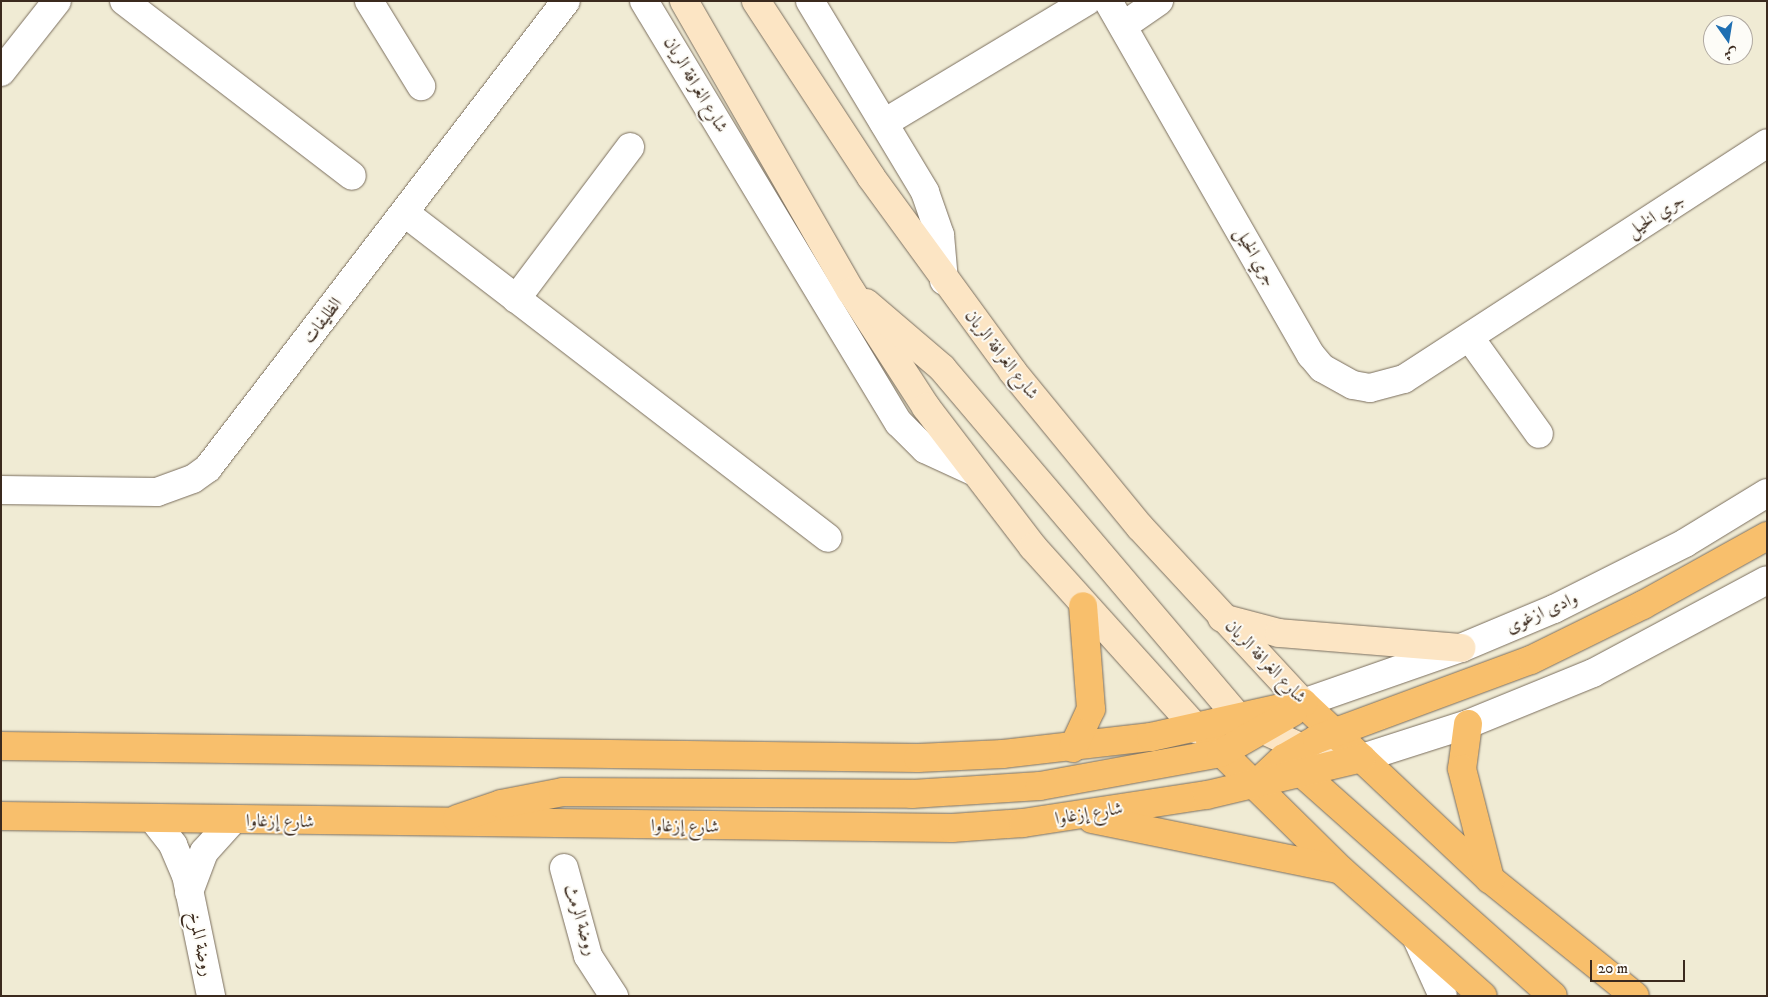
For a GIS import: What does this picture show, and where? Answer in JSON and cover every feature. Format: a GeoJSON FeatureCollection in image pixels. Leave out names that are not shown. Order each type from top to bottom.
{"type":"FeatureCollection","features":[{"type":"Feature","properties":{"kind":"main road","name":"شارع الغرافة الريان"},"geometry":{"type":"LineString","coordinates":[[684,1],[851,291],[975,472],[1083,606],[1198,730],[1342,871],[1418,941],[1483,996]]}},
{"type":"Feature","properties":{"kind":"main road","name":"شارع الغرافة الريان"},"geometry":{"type":"LineString","coordinates":[[756,1],[944,281],[1085,462],[1221,617],[1303,703],[1490,879],[1635,996]]}},
{"type":"Feature","properties":{"kind":"main road"},"geometry":{"type":"LineString","coordinates":[[851,291],[942,368],[1250,731],[1292,753],[1362,758]]}},
{"type":"Feature","properties":{"kind":"main road"},"geometry":{"type":"LineString","coordinates":[[1254,786],[1292,753],[1334,733],[1530,660],[1643,605],[1767,536]]}},
{"type":"Feature","properties":{"kind":"main road"},"geometry":{"type":"LineString","coordinates":[[1073,748],[1091,709],[1083,606]]}},
{"type":"Feature","properties":{"kind":"main road"},"geometry":{"type":"LineString","coordinates":[[1221,617],[1278,633],[1461,648]]}},
{"type":"Feature","properties":{"kind":"main road"},"geometry":{"type":"LineString","coordinates":[[441,825],[501,804],[563,792],[979,791],[1101,778],[1221,753],[1250,731],[1303,703]]}},
{"type":"Feature","properties":{"kind":"main road"},"geometry":{"type":"LineString","coordinates":[[1468,724],[1462,769],[1490,879]]}},
{"type":"Feature","properties":{"kind":"main road"},"geometry":{"type":"LineString","coordinates":[[1,746],[899,758],[1073,748],[1198,730],[1250,731]]}},
{"type":"Feature","properties":{"kind":"main road"},"geometry":{"type":"LineString","coordinates":[[1292,753],[1306,774],[1553,996]]}},
{"type":"Feature","properties":{"kind":"main road","name":"شارع إزغاوا"},"geometry":{"type":"LineString","coordinates":[[1,816],[441,825],[882,830],[1023,824],[1254,786],[1362,758]]}},
{"type":"Feature","properties":{"kind":"main road"},"geometry":{"type":"LineString","coordinates":[[1078,816],[1342,871]]}},
{"type":"Feature","properties":{"kind":"street"},"geometry":{"type":"LineString","coordinates":[[1,72],[57,1]]}},
{"type":"Feature","properties":{"kind":"street"},"geometry":{"type":"LineString","coordinates":[[124,1],[352,176]]}},
{"type":"Feature","properties":{"kind":"street"},"geometry":{"type":"LineString","coordinates":[[369,1],[421,86]]}},
{"type":"Feature","properties":{"kind":"street","name":"شارع الغرافة الريان"},"geometry":{"type":"LineString","coordinates":[[644,1],[899,423],[925,449],[975,472]]}},
{"type":"Feature","properties":{"kind":"street","name":"شارع الغرافة الريان"},"geometry":{"type":"LineString","coordinates":[[810,1],[884,123],[934,214],[944,281]]}},
{"type":"Feature","properties":{"kind":"street"},"geometry":{"type":"LineString","coordinates":[[884,123],[1087,1]]}},
{"type":"Feature","properties":{"kind":"street","name":"جري الخيل"},"geometry":{"type":"LineString","coordinates":[[1108,1],[1322,368],[1353,385],[1388,385],[1470,338],[1767,143]]}},
{"type":"Feature","properties":{"kind":"street"},"geometry":{"type":"LineString","coordinates":[[1123,26],[1160,1]]}},
{"type":"Feature","properties":{"kind":"street","name":"الظليفات"},"geometry":{"type":"LineString","coordinates":[[1,490],[157,492],[193,479],[221,454],[567,2]]}},
{"type":"Feature","properties":{"kind":"street"},"geometry":{"type":"LineString","coordinates":[[516,299],[630,147]]}},
{"type":"Feature","properties":{"kind":"street"},"geometry":{"type":"LineString","coordinates":[[405,213],[828,538]]}},
{"type":"Feature","properties":{"kind":"street"},"geometry":{"type":"LineString","coordinates":[[1470,338],[1539,434]]}},
{"type":"Feature","properties":{"kind":"street","name":"وادى ازغوى"},"geometry":{"type":"LineString","coordinates":[[1303,703],[1461,648],[1620,577],[1767,493]]}},
{"type":"Feature","properties":{"kind":"street"},"geometry":{"type":"LineString","coordinates":[[1362,758],[1468,724],[1593,673],[1767,580]]}},
{"type":"Feature","properties":{"kind":"street","name":"روضة المرخ"},"geometry":{"type":"LineString","coordinates":[[153,819],[180,860],[189,892],[211,996]]}},
{"type":"Feature","properties":{"kind":"street","name":"روضة المرخ"},"geometry":{"type":"LineString","coordinates":[[189,892],[204,852],[232,821]]}},
{"type":"Feature","properties":{"kind":"street","name":"روضة الرمث"},"geometry":{"type":"LineString","coordinates":[[564,868],[588,956],[614,996]]}},
{"type":"Feature","properties":{"kind":"street"},"geometry":{"type":"LineString","coordinates":[[1418,941],[1443,996]]}}]}
